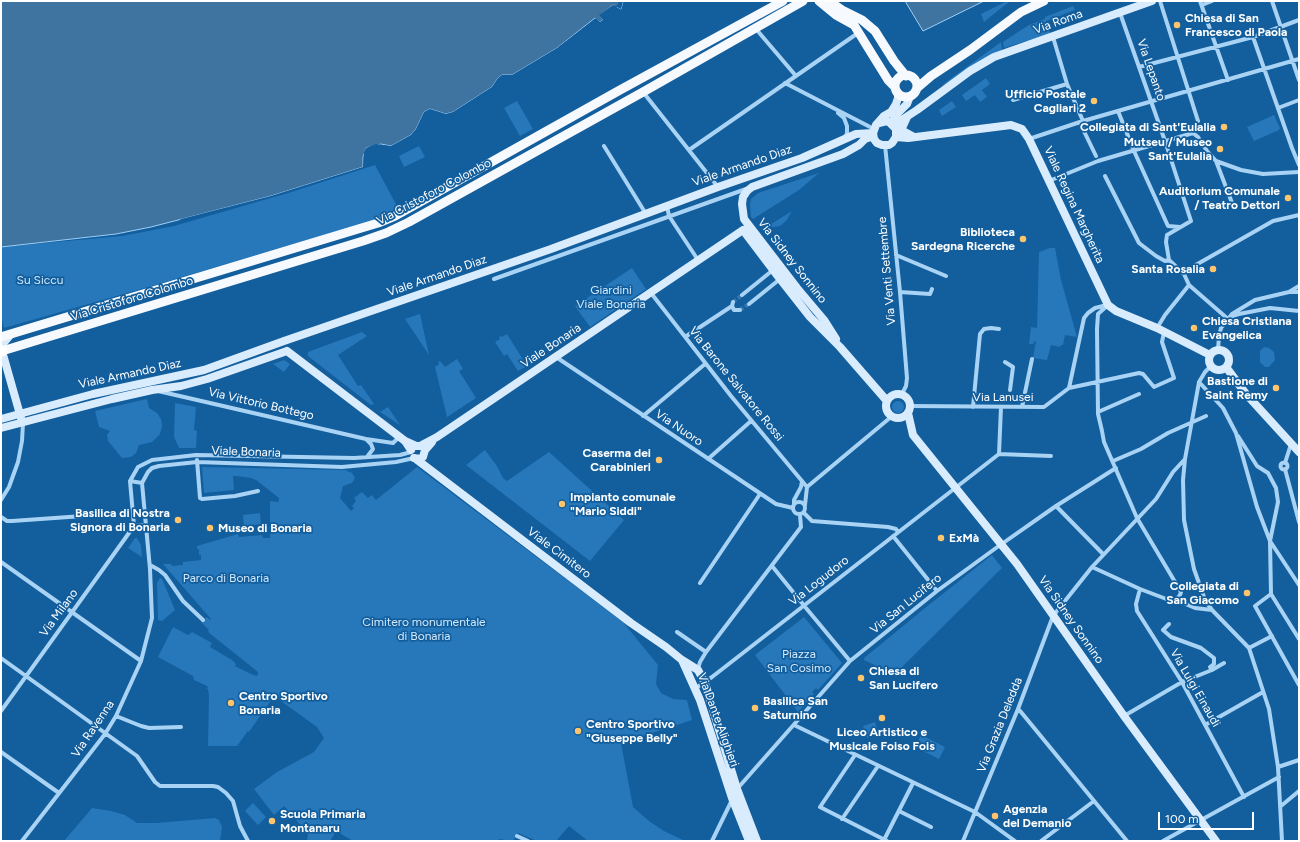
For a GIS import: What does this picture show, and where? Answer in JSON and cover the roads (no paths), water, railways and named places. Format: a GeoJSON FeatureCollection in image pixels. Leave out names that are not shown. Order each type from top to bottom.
{"type":"FeatureCollection","features":[{"type":"Feature","properties":{"kind":"main road","name":"Via Cristoforo Colombo"},"geometry":{"type":"LineString","coordinates":[[4,336],[378,224],[783,1]]}},
{"type":"Feature","properties":{"kind":"main road","name":"Via Cristoforo Colombo"},"geometry":{"type":"LineString","coordinates":[[1,351],[386,233],[409,222],[643,92],[803,1]]}},
{"type":"Feature","properties":{"kind":"main road"},"geometry":{"type":"LineString","coordinates":[[819,1],[836,15],[854,25],[888,80],[904,97],[910,96]]}},
{"type":"Feature","properties":{"kind":"main road"},"geometry":{"type":"LineString","coordinates":[[829,1],[842,10],[862,20],[874,30],[894,61],[915,81],[917,88]]}},
{"type":"Feature","properties":{"kind":"main road"},"geometry":{"type":"LineString","coordinates":[[893,124],[895,116],[906,104],[910,96],[931,76],[970,50],[1021,12],[1044,1]]}},
{"type":"Feature","properties":{"kind":"main road","name":"Via Roma"},"geometry":{"type":"LineString","coordinates":[[893,124],[907,116],[970,71],[994,57],[1152,1]]}},
{"type":"Feature","properties":{"kind":"main road"},"geometry":{"type":"LineString","coordinates":[[875,130],[887,122],[893,124],[896,129],[896,137],[892,143],[885,145],[877,143],[875,130],[884,116],[891,112],[896,104],[898,98],[896,90],[897,80],[901,77],[931,76]]}},
{"type":"Feature","properties":{"kind":"main road"},"geometry":{"type":"LineString","coordinates":[[907,116],[902,128],[903,131],[914,137]]}},
{"type":"Feature","properties":{"kind":"main road","name":"Viale Regina Margherita"},"geometry":{"type":"LineString","coordinates":[[896,137],[914,137],[1011,125],[1017,126],[1024,131],[1108,305]]}},
{"type":"Feature","properties":{"kind":"main road","name":"Viale Armando Diaz"},"geometry":{"type":"LineString","coordinates":[[1,418],[132,385],[177,377],[204,370],[546,251],[718,187],[802,158],[856,134],[875,130]]}},
{"type":"Feature","properties":{"kind":"main road","name":"Viale Armando Diaz"},"geometry":{"type":"LineString","coordinates":[[752,187],[843,154],[859,145],[875,130]]}},
{"type":"Feature","properties":{"kind":"main road","name":"Via Sidney Sonnino"},"geometry":{"type":"LineString","coordinates":[[752,187],[747,190],[742,204],[747,231],[773,270],[810,317],[840,347],[887,401]]}},
{"type":"Feature","properties":{"kind":"main road","name":"Via Sidney Sonnino"},"geometry":{"type":"LineString","coordinates":[[747,231],[825,321],[840,347]]}},
{"type":"Feature","properties":{"kind":"main road","name":"Viale Bonaria"},"geometry":{"type":"LineString","coordinates":[[417,454],[438,437],[650,292],[698,261],[710,257],[747,231]]}},
{"type":"Feature","properties":{"kind":"main road"},"geometry":{"type":"LineString","coordinates":[[1108,305],[1116,311],[1161,330],[1210,355]]}},
{"type":"Feature","properties":{"kind":"main road"},"geometry":{"type":"LineString","coordinates":[[4,336],[1,351],[23,422]]}},
{"type":"Feature","properties":{"kind":"main road"},"geometry":{"type":"LineString","coordinates":[[284,341],[288,351],[402,439]]}},
{"type":"Feature","properties":{"kind":"main road"},"geometry":{"type":"LineString","coordinates":[[1218,350],[1227,355],[1228,361],[1226,367],[1218,370],[1211,366],[1209,359],[1210,355],[1214,351],[1218,350]]}},
{"type":"Feature","properties":{"kind":"main road","name":"Viale Armando Diaz"},"geometry":{"type":"LineString","coordinates":[[1,428],[152,390],[181,386],[200,381],[288,351]]}},
{"type":"Feature","properties":{"kind":"main road"},"geometry":{"type":"LineString","coordinates":[[1226,367],[1246,394],[1299,452]]}},
{"type":"Feature","properties":{"kind":"main road"},"geometry":{"type":"LineString","coordinates":[[902,394],[908,399],[909,409],[905,416],[900,418],[891,417],[886,409],[887,401],[892,395],[902,394]]}},
{"type":"Feature","properties":{"kind":"main road","name":"Via Sidney Sonnino"},"geometry":{"type":"LineString","coordinates":[[909,409],[913,435],[1017,564],[1124,716],[1216,841]]}},
{"type":"Feature","properties":{"kind":"main road","name":"Viale Cimitero"},"geometry":{"type":"LineString","coordinates":[[402,439],[417,454],[635,626],[682,660]]}},
{"type":"Feature","properties":{"kind":"main road","name":"Via Dante Alighieri"},"geometry":{"type":"LineString","coordinates":[[682,660],[698,670],[705,683],[737,789],[757,841]]}},
{"type":"Feature","properties":{"kind":"main road","name":"Via Dante Alighieri"},"geometry":{"type":"LineString","coordinates":[[682,660],[696,688],[732,798],[749,841]]}},
{"type":"Feature","properties":{"kind":"street"},"geometry":{"type":"LineString","coordinates":[[1160,1],[1198,121]]}},
{"type":"Feature","properties":{"kind":"street"},"geometry":{"type":"LineString","coordinates":[[1212,1],[1201,3],[1228,80]]}},
{"type":"Feature","properties":{"kind":"street"},"geometry":{"type":"LineString","coordinates":[[1272,1],[1282,26],[1299,80]]}},
{"type":"Feature","properties":{"kind":"street","name":"Via Lepanto"},"geometry":{"type":"LineString","coordinates":[[1120,13],[1165,141],[1191,221],[1167,235],[1166,242],[1169,260]]}},
{"type":"Feature","properties":{"kind":"street"},"geometry":{"type":"LineString","coordinates":[[1139,67],[1253,37],[1299,20]]}},
{"type":"Feature","properties":{"kind":"street"},"geometry":{"type":"LineString","coordinates":[[756,28],[796,76]]}},
{"type":"Feature","properties":{"kind":"street"},"geometry":{"type":"LineString","coordinates":[[689,150],[859,33]]}},
{"type":"Feature","properties":{"kind":"street"},"geometry":{"type":"LineString","coordinates":[[1053,37],[1067,84],[1081,122],[1096,156]]}},
{"type":"Feature","properties":{"kind":"street"},"geometry":{"type":"LineString","coordinates":[[1253,37],[1299,165]]}},
{"type":"Feature","properties":{"kind":"street"},"geometry":{"type":"LineString","coordinates":[[1029,139],[1151,101],[1299,59]]}},
{"type":"Feature","properties":{"kind":"street"},"geometry":{"type":"LineString","coordinates":[[785,83],[875,130]]}},
{"type":"Feature","properties":{"kind":"street"},"geometry":{"type":"LineString","coordinates":[[1013,100],[1067,84]]}},
{"type":"Feature","properties":{"kind":"street"},"geometry":{"type":"LineString","coordinates":[[643,92],[718,187]]}},
{"type":"Feature","properties":{"kind":"street"},"geometry":{"type":"LineString","coordinates":[[1278,108],[1299,100]]}},
{"type":"Feature","properties":{"kind":"street"},"geometry":{"type":"LineString","coordinates":[[835,110],[844,118],[847,126],[847,133],[843,141]]}},
{"type":"Feature","properties":{"kind":"street"},"geometry":{"type":"LineString","coordinates":[[1118,111],[1134,151],[1168,226],[1180,227]]}},
{"type":"Feature","properties":{"kind":"street"},"geometry":{"type":"LineString","coordinates":[[1048,181],[1083,166],[1193,133],[1198,137],[1216,161],[1234,208]]}},
{"type":"Feature","properties":{"kind":"street","name":"Via Venti Settembre"},"geometry":{"type":"LineString","coordinates":[[885,145],[907,378],[906,386],[902,394]]}},
{"type":"Feature","properties":{"kind":"street"},"geometry":{"type":"LineString","coordinates":[[604,146],[646,214]]}},
{"type":"Feature","properties":{"kind":"street"},"geometry":{"type":"LineString","coordinates":[[1216,161],[1241,170],[1263,174],[1299,172]]}},
{"type":"Feature","properties":{"kind":"street"},"geometry":{"type":"LineString","coordinates":[[1105,176],[1139,243],[1156,256],[1165,261],[1169,260],[1185,273],[1189,285],[1228,319]]}},
{"type":"Feature","properties":{"kind":"street","name":"Viale Armando Diaz"},"geometry":{"type":"LineString","coordinates":[[494,279],[752,187]]}},
{"type":"Feature","properties":{"kind":"street"},"geometry":{"type":"LineString","coordinates":[[666,206],[669,216],[698,261]]}},
{"type":"Feature","properties":{"kind":"street"},"geometry":{"type":"LineString","coordinates":[[1194,266],[1273,222],[1299,215]]}},
{"type":"Feature","properties":{"kind":"street"},"geometry":{"type":"LineString","coordinates":[[896,255],[946,276]]}},
{"type":"Feature","properties":{"kind":"street"},"geometry":{"type":"LineString","coordinates":[[742,295],[773,270]]}},
{"type":"Feature","properties":{"kind":"street"},"geometry":{"type":"LineString","coordinates":[[749,304],[780,279]]}},
{"type":"Feature","properties":{"kind":"street"},"geometry":{"type":"LineString","coordinates":[[1161,330],[1164,315],[1189,285]]}},
{"type":"Feature","properties":{"kind":"street"},"geometry":{"type":"LineString","coordinates":[[1289,292],[1299,286]]}},
{"type":"Feature","properties":{"kind":"street"},"geometry":{"type":"LineString","coordinates":[[900,292],[930,294],[932,289]]}},
{"type":"Feature","properties":{"kind":"street","name":"Via Barone Salvatore Rossi"},"geometry":{"type":"LineString","coordinates":[[650,292],[705,364],[807,487]]}},
{"type":"Feature","properties":{"kind":"street"},"geometry":{"type":"LineString","coordinates":[[1218,350],[1220,332],[1228,319],[1239,309],[1255,300],[1289,292],[1299,292]]}},
{"type":"Feature","properties":{"kind":"street"},"geometry":{"type":"LineString","coordinates":[[685,337],[733,304],[734,310],[740,310]]}},
{"type":"Feature","properties":{"kind":"street"},"geometry":{"type":"LineString","coordinates":[[1069,388],[1084,318],[1095,308],[1108,305]]}},
{"type":"Feature","properties":{"kind":"street"},"geometry":{"type":"LineString","coordinates":[[1108,305],[1098,314],[1097,328],[1098,412],[1104,442],[1137,518],[1181,592],[1176,600]]}},
{"type":"Feature","properties":{"kind":"street"},"geometry":{"type":"LineString","coordinates":[[1228,319],[1239,314],[1270,308],[1299,311]]}},
{"type":"Feature","properties":{"kind":"street"},"geometry":{"type":"LineString","coordinates":[[973,407],[980,334],[984,329],[999,329]]}},
{"type":"Feature","properties":{"kind":"street","name":"Via Lanusei"},"geometry":{"type":"LineString","coordinates":[[909,409],[1044,407],[1069,388],[1139,373],[1143,374],[1154,387],[1174,378],[1162,342],[1161,330]]}},
{"type":"Feature","properties":{"kind":"street","name":"Via Nuoro"},"geometry":{"type":"LineString","coordinates":[[556,357],[760,494],[776,504],[794,507]]}},
{"type":"Feature","properties":{"kind":"street"},"geometry":{"type":"LineString","coordinates":[[1022,407],[1032,359]]}},
{"type":"Feature","properties":{"kind":"street"},"geometry":{"type":"LineString","coordinates":[[1005,362],[1013,367],[1010,390]]}},
{"type":"Feature","properties":{"kind":"street"},"geometry":{"type":"LineString","coordinates":[[642,416],[705,364]]}},
{"type":"Feature","properties":{"kind":"street"},"geometry":{"type":"LineString","coordinates":[[1211,366],[1199,382],[1185,459],[1183,480],[1187,538],[1194,569],[1201,590],[1212,610],[1249,648],[1269,709],[1278,766],[1282,841]]}},
{"type":"Feature","properties":{"kind":"street"},"geometry":{"type":"LineString","coordinates":[[1199,382],[1223,408],[1236,433],[1257,466],[1268,473],[1276,488],[1278,502],[1270,541],[1271,594],[1299,639]]}},
{"type":"Feature","properties":{"kind":"street","name":"Via Vittorio Bottego"},"geometry":{"type":"LineString","coordinates":[[152,390],[366,439],[393,443],[402,439]]}},
{"type":"Feature","properties":{"kind":"street"},"geometry":{"type":"LineString","coordinates":[[1098,412],[1139,394]]}},
{"type":"Feature","properties":{"kind":"street"},"geometry":{"type":"LineString","coordinates":[[1001,408],[999,454],[1051,456]]}},
{"type":"Feature","properties":{"kind":"street"},"geometry":{"type":"LineString","coordinates":[[1113,461],[1141,449],[1192,421],[1206,416]]}},
{"type":"Feature","properties":{"kind":"street"},"geometry":{"type":"LineString","coordinates":[[698,670],[700,662],[706,652],[801,527],[802,514],[806,509],[807,487],[891,417]]}},
{"type":"Feature","properties":{"kind":"street"},"geometry":{"type":"LineString","coordinates":[[708,459],[751,421]]}},
{"type":"Feature","properties":{"kind":"street"},"geometry":{"type":"LineString","coordinates":[[1,500],[9,487],[18,462],[22,441],[23,422]]}},
{"type":"Feature","properties":{"kind":"street"},"geometry":{"type":"LineString","coordinates":[[1236,433],[1257,508],[1270,541],[1299,585]]}},
{"type":"Feature","properties":{"kind":"street"},"geometry":{"type":"LineString","coordinates":[[366,439],[371,444],[373,449],[367,457]]}},
{"type":"Feature","properties":{"kind":"street"},"geometry":{"type":"LineString","coordinates":[[1291,444],[1285,463],[1282,463],[1281,465],[1282,468],[1285,469],[1299,522]]}},
{"type":"Feature","properties":{"kind":"street","name":"Viale Bonaria"},"geometry":{"type":"LineString","coordinates":[[130,481],[138,467],[152,460],[196,455],[354,458],[417,454]]}},
{"type":"Feature","properties":{"kind":"street","name":"Viale Bonaria"},"geometry":{"type":"LineString","coordinates":[[142,483],[152,468],[159,466],[197,462],[342,467],[396,462],[417,454]]}},
{"type":"Feature","properties":{"kind":"street","name":"Via Logudoro"},"geometry":{"type":"LineString","coordinates":[[696,688],[705,683],[999,454]]}},
{"type":"Feature","properties":{"kind":"street","name":"Viale Bonaria"},"geometry":{"type":"LineString","coordinates":[[196,455],[197,462]]}},
{"type":"Feature","properties":{"kind":"street","name":"Via Grazia Deledda"},"geometry":{"type":"LineString","coordinates":[[963,841],[1018,709],[1053,616],[1103,554],[1156,499],[1173,472],[1185,459]]}},
{"type":"Feature","properties":{"kind":"street"},"geometry":{"type":"LineString","coordinates":[[197,462],[199,496],[202,499],[245,495],[258,491]]}},
{"type":"Feature","properties":{"kind":"street","name":"Via San Lucifero"},"geometry":{"type":"LineString","coordinates":[[712,841],[737,789],[850,661],[937,591],[1000,544],[1116,468]]}},
{"type":"Feature","properties":{"kind":"street"},"geometry":{"type":"LineString","coordinates":[[130,481],[142,483],[146,525],[134,526],[130,481]]}},
{"type":"Feature","properties":{"kind":"street"},"geometry":{"type":"LineString","coordinates":[[802,481],[801,487],[794,500],[796,513],[802,514],[812,521],[888,527],[896,529],[898,532]]}},
{"type":"Feature","properties":{"kind":"street"},"geometry":{"type":"LineString","coordinates":[[700,583],[760,494]]}},
{"type":"Feature","properties":{"kind":"street"},"geometry":{"type":"LineString","coordinates":[[794,507],[800,502],[805,505]]}},
{"type":"Feature","properties":{"kind":"street"},"geometry":{"type":"LineString","coordinates":[[1056,506],[1103,554]]}},
{"type":"Feature","properties":{"kind":"street"},"geometry":{"type":"LineString","coordinates":[[1,517],[7,521],[12,521],[83,516]]}},
{"type":"Feature","properties":{"kind":"street","name":"Via Ravenna"},"geometry":{"type":"LineString","coordinates":[[22,841],[105,734],[116,716],[141,661],[152,618],[150,565],[146,525]]}},
{"type":"Feature","properties":{"kind":"street","name":"Via Milano"},"geometry":{"type":"LineString","coordinates":[[1,711],[134,526]]}},
{"type":"Feature","properties":{"kind":"street"},"geometry":{"type":"LineString","coordinates":[[893,536],[937,591]]}},
{"type":"Feature","properties":{"kind":"street"},"geometry":{"type":"LineString","coordinates":[[1,562],[141,661]]}},
{"type":"Feature","properties":{"kind":"street"},"geometry":{"type":"LineString","coordinates":[[150,565],[165,575],[183,601],[204,620]]}},
{"type":"Feature","properties":{"kind":"street"},"geometry":{"type":"LineString","coordinates":[[772,566],[802,603]]}},
{"type":"Feature","properties":{"kind":"street"},"geometry":{"type":"LineString","coordinates":[[1092,567],[1168,600],[1176,600],[1195,608],[1212,610]]}},
{"type":"Feature","properties":{"kind":"street","name":"Via Luigi Einaudi"},"geometry":{"type":"LineString","coordinates":[[1140,589],[1136,604],[1137,611],[1182,682],[1244,797]]}},
{"type":"Feature","properties":{"kind":"street"},"geometry":{"type":"LineString","coordinates":[[1271,594],[1255,606],[1299,684]]}},
{"type":"Feature","properties":{"kind":"street"},"geometry":{"type":"LineString","coordinates":[[806,608],[850,661]]}},
{"type":"Feature","properties":{"kind":"street"},"geometry":{"type":"LineString","coordinates":[[1169,624],[1163,630],[1171,637],[1200,648],[1214,658],[1214,664],[1210,667],[1212,670]]}},
{"type":"Feature","properties":{"kind":"street"},"geometry":{"type":"LineString","coordinates":[[677,632],[706,652]]}},
{"type":"Feature","properties":{"kind":"street"},"geometry":{"type":"LineString","coordinates":[[1249,648],[1272,636]]}},
{"type":"Feature","properties":{"kind":"street"},"geometry":{"type":"LineString","coordinates":[[1,658],[137,756],[155,782],[160,786],[213,786],[226,793],[233,801],[240,826],[248,841]]}},
{"type":"Feature","properties":{"kind":"street"},"geometry":{"type":"LineString","coordinates":[[1124,716],[1182,682],[1212,670],[1224,663]]}},
{"type":"Feature","properties":{"kind":"street"},"geometry":{"type":"LineString","coordinates":[[1205,725],[1263,692]]}},
{"type":"Feature","properties":{"kind":"street"},"geometry":{"type":"LineString","coordinates":[[1018,709],[1127,841]]}},
{"type":"Feature","properties":{"kind":"street"},"geometry":{"type":"LineString","coordinates":[[116,716],[149,728],[181,727]]}},
{"type":"Feature","properties":{"kind":"street"},"geometry":{"type":"LineString","coordinates":[[794,725],[975,812],[1015,841]]}},
{"type":"Feature","properties":{"kind":"street"},"geometry":{"type":"LineString","coordinates":[[1,752],[59,793]]}},
{"type":"Feature","properties":{"kind":"street"},"geometry":{"type":"LineString","coordinates":[[856,755],[820,807],[842,819],[885,840],[913,783]]}},
{"type":"Feature","properties":{"kind":"street"},"geometry":{"type":"LineString","coordinates":[[1278,766],[1299,760]]}},
{"type":"Feature","properties":{"kind":"street"},"geometry":{"type":"LineString","coordinates":[[842,819],[878,766]]}},
{"type":"Feature","properties":{"kind":"street"},"geometry":{"type":"LineString","coordinates":[[1162,841],[1279,777]]}},
{"type":"Feature","properties":{"kind":"street"},"geometry":{"type":"LineString","coordinates":[[1280,806],[1299,791]]}},
{"type":"Feature","properties":{"kind":"street"},"geometry":{"type":"LineString","coordinates":[[1041,841],[1094,801]]}},
{"type":"Feature","properties":{"kind":"street"},"geometry":{"type":"LineString","coordinates":[[899,811],[931,827]]}},
{"type":"Feature","properties":{"kind":"street"},"geometry":{"type":"LineString","coordinates":[[517,836],[528,841]]}},
{"type":"Feature","properties":{"kind":"tunnel"},"geometry":{"type":"LineString","coordinates":[[1187,271],[1194,266]]}},
{"type":"Feature","properties":{"kind":"tunnel"},"geometry":{"type":"LineString","coordinates":[[733,302],[742,295]]}},
{"type":"Feature","properties":{"kind":"tunnel"},"geometry":{"type":"LineString","coordinates":[[740,310],[749,304]]}},
{"type":"Feature","properties":{"kind":"place","name":"Chiesa di San Francesco di Paola"},"geometry":{"type":"Point","coordinates":[1177,25]}},
{"type":"Feature","properties":{"kind":"place","name":"Ufficio Postale Cagliari 2"},"geometry":{"type":"Point","coordinates":[1094,101]}},
{"type":"Feature","properties":{"kind":"place","name":"Collegiata di Sant'Eulalia"},"geometry":{"type":"Point","coordinates":[1224,127]}},
{"type":"Feature","properties":{"kind":"place","name":"Mutseu / Museo Sant'Eulalia"},"geometry":{"type":"Point","coordinates":[1220,149]}},
{"type":"Feature","properties":{"kind":"place","name":"Auditorium Comunale / Teatro Dettori"},"geometry":{"type":"Point","coordinates":[1288,198]}},
{"type":"Feature","properties":{"kind":"place","name":"Biblioteca Sardegna Ricerche"},"geometry":{"type":"Point","coordinates":[1023,239]}},
{"type":"Feature","properties":{"kind":"place","name":"Santa Rosalia"},"geometry":{"type":"Point","coordinates":[1213,269]}},
{"type":"Feature","properties":{"kind":"place","name":"Chiesa Cristiana Evangelica"},"geometry":{"type":"Point","coordinates":[1194,328]}},
{"type":"Feature","properties":{"kind":"place","name":"Bastione di Saint Remy"},"geometry":{"type":"Point","coordinates":[1276,388]}},
{"type":"Feature","properties":{"kind":"place","name":"Caserma dei Carabinieri"},"geometry":{"type":"Point","coordinates":[659,460]}},
{"type":"Feature","properties":{"kind":"place","name":"Impianto comunale \"Mario Siddi\""},"geometry":{"type":"Point","coordinates":[562,504]}},
{"type":"Feature","properties":{"kind":"place","name":"Basilica di Nostra Signora di Bonaria"},"geometry":{"type":"Point","coordinates":[178,520]}},
{"type":"Feature","properties":{"kind":"place","name":"Museo di Bonaria"},"geometry":{"type":"Point","coordinates":[210,528]}},
{"type":"Feature","properties":{"kind":"place","name":"ExMà"},"geometry":{"type":"Point","coordinates":[941,538]}},
{"type":"Feature","properties":{"kind":"place","name":"Collegiata di San Giacomo"},"geometry":{"type":"Point","coordinates":[1247,593]}},
{"type":"Feature","properties":{"kind":"place","name":"Chiesa di San Lucifero"},"geometry":{"type":"Point","coordinates":[861,678]}},
{"type":"Feature","properties":{"kind":"place","name":"Centro Sportivo Bonaria"},"geometry":{"type":"Point","coordinates":[231,703]}},
{"type":"Feature","properties":{"kind":"place","name":"Basilica San Saturnino"},"geometry":{"type":"Point","coordinates":[755,708]}},
{"type":"Feature","properties":{"kind":"place","name":"Liceo Artistico e Musicale Foiso Fois"},"geometry":{"type":"Point","coordinates":[882,718]}},
{"type":"Feature","properties":{"kind":"place","name":"Centro Sportivo \"Giuseppe Belly\""},"geometry":{"type":"Point","coordinates":[578,731]}},
{"type":"Feature","properties":{"kind":"place","name":"Agenzia del Demanio"},"geometry":{"type":"Point","coordinates":[995,816]}},
{"type":"Feature","properties":{"kind":"place","name":"Scuola Primaria Montanaru"},"geometry":{"type":"Point","coordinates":[272,821]}},
{"type":"Feature","properties":{"kind":"park label","name":"Su Siccu"},"geometry":{"type":"Point","coordinates":[40,280]}},
{"type":"Feature","properties":{"kind":"park label","name":"Giardini Viale Bonaria"},"geometry":{"type":"Point","coordinates":[611,297]}},
{"type":"Feature","properties":{"kind":"park label","name":"Parco di Bonaria"},"geometry":{"type":"Point","coordinates":[226,578]}},
{"type":"Feature","properties":{"kind":"park label","name":"Cimitero monumentale di Bonaria"},"geometry":{"type":"Point","coordinates":[424,629]}},
{"type":"Feature","properties":{"kind":"park label","name":"Piazza San Cosimo"},"geometry":{"type":"Point","coordinates":[799,661]}}]}
